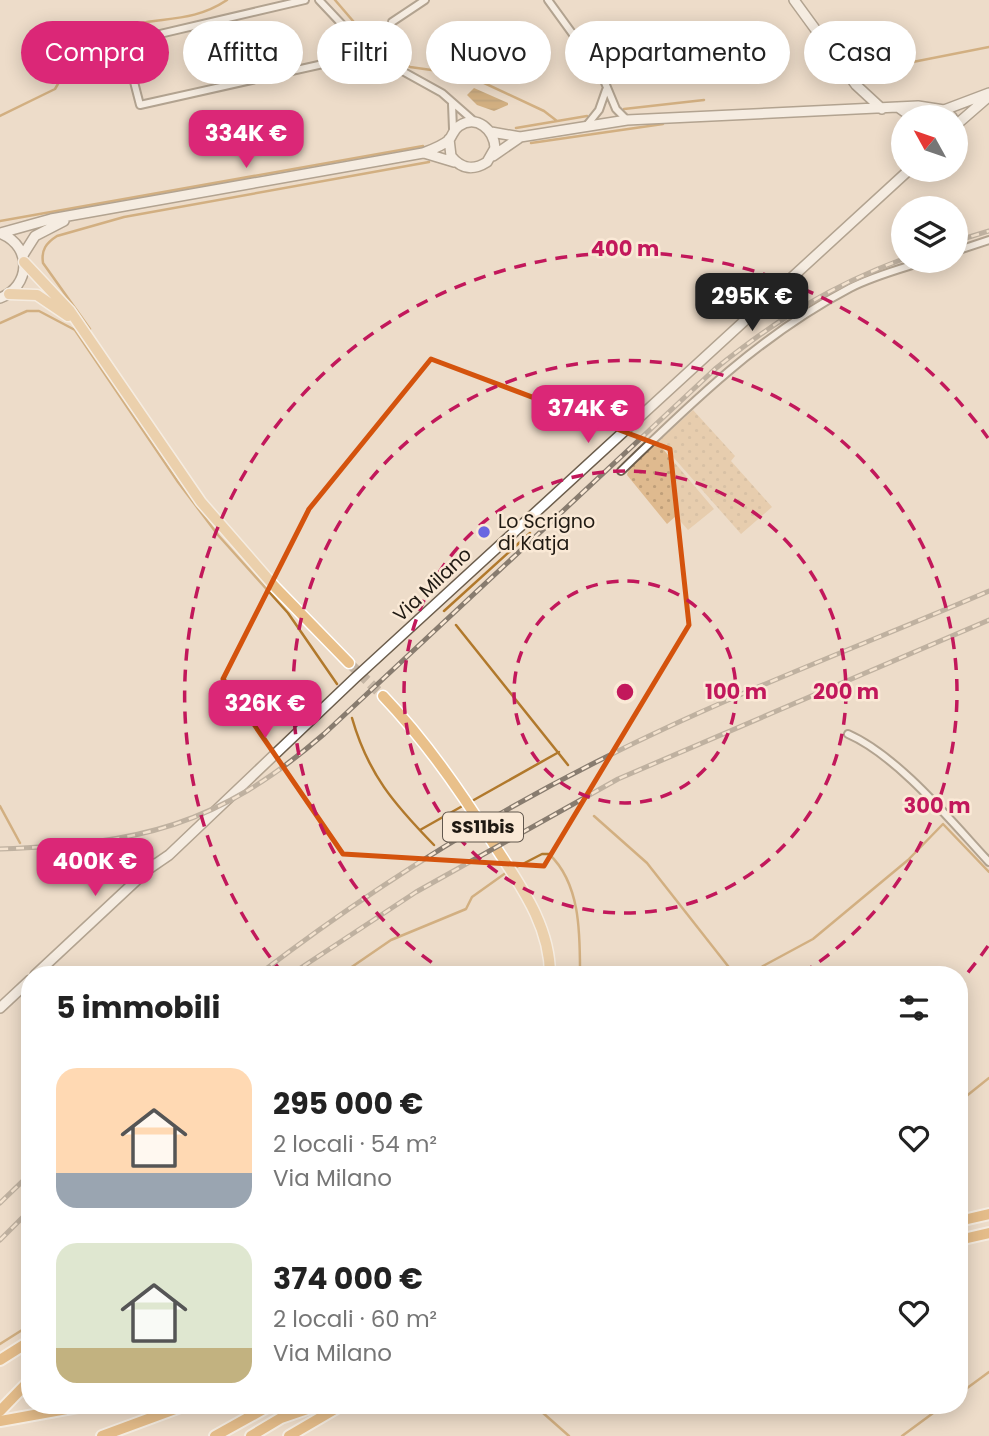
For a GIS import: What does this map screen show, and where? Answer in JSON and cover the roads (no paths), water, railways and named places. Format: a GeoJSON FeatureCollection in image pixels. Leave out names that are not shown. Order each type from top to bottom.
{"type":"FeatureCollection","features":[{"type":"Feature","properties":{"kind":"highway"},"geometry":{"type":"LineString","coordinates":[[968,1219],[989,1214]]}},
{"type":"Feature","properties":{"kind":"highway"},"geometry":{"type":"LineString","coordinates":[[968,1238],[989,1233]]}},
{"type":"Feature","properties":{"kind":"highway"},"geometry":{"type":"LineString","coordinates":[[0,1360],[21,1347]]}},
{"type":"Feature","properties":{"kind":"highway"},"geometry":{"type":"LineString","coordinates":[[2,1409],[21,1391]]}},
{"type":"Feature","properties":{"kind":"highway"},"geometry":{"type":"LineString","coordinates":[[0,1421],[39,1414]]}},
{"type":"Feature","properties":{"kind":"highway"},"geometry":{"type":"LineString","coordinates":[[102,1436],[162,1414]]}},
{"type":"Feature","properties":{"kind":"highway"},"geometry":{"type":"LineString","coordinates":[[215,1436],[255,1414]]}},
{"type":"Feature","properties":{"kind":"highway"},"geometry":{"type":"LineString","coordinates":[[251,1436],[295,1414]]}},
{"type":"Feature","properties":{"kind":"highway"},"geometry":{"type":"LineString","coordinates":[[289,1436],[327,1414]]}},
{"type":"Feature","properties":{"kind":"main road"},"geometry":{"type":"LineString","coordinates":[[794,0],[862,92],[882,109]]}},
{"type":"Feature","properties":{"kind":"main road"},"geometry":{"type":"LineString","coordinates":[[955,105],[989,95]]}},
{"type":"Feature","properties":{"kind":"main road"},"geometry":{"type":"LineString","coordinates":[[968,114],[989,95]]}},
{"type":"Feature","properties":{"kind":"main road"},"geometry":{"type":"LineString","coordinates":[[423,153],[451,135],[460,125],[477,122],[491,132],[520,137],[627,120],[891,108]]}},
{"type":"Feature","properties":{"kind":"main road"},"geometry":{"type":"LineString","coordinates":[[491,132],[494,139],[492,156]]}},
{"type":"Feature","properties":{"kind":"main road"},"geometry":{"type":"LineString","coordinates":[[451,135],[451,156],[456,163]]}},
{"type":"Feature","properties":{"kind":"main road"},"geometry":{"type":"LineString","coordinates":[[1,233],[75,215],[423,153],[445,157],[472,168],[487,162],[520,137]]}},
{"type":"Feature","properties":{"kind":"main road","name":"Via Milano"},"geometry":{"type":"LineString","coordinates":[[45,966],[198,820],[289,740],[896,182]]}},
{"type":"Feature","properties":{"kind":"main road"},"geometry":{"type":"LineString","coordinates":[[4,296],[20,282],[24,258],[35,236],[75,215]]}},
{"type":"Feature","properties":{"kind":"main road"},"geometry":{"type":"LineString","coordinates":[[1,233],[13,240],[24,258],[70,311],[201,502],[275,587],[349,663]]}},
{"type":"Feature","properties":{"kind":"main road"},"geometry":{"type":"LineString","coordinates":[[4,296],[37,295],[58,308],[80,328]]}},
{"type":"Feature","properties":{"kind":"main road","name":"SS11bis"},"geometry":{"type":"LineString","coordinates":[[383,696],[438,757],[517,881],[545,937],[549,966]]}},
{"type":"Feature","properties":{"kind":"main road"},"geometry":{"type":"LineString","coordinates":[[0,1007],[21,988]]}},
{"type":"Feature","properties":{"kind":"street"},"geometry":{"type":"LineString","coordinates":[[305,0],[130,41],[126,51],[139,105],[317,65]]}},
{"type":"Feature","properties":{"kind":"street"},"geometry":{"type":"LineString","coordinates":[[318,0],[337,21]]}},
{"type":"Feature","properties":{"kind":"street"},"geometry":{"type":"LineString","coordinates":[[394,21],[425,0]]}},
{"type":"Feature","properties":{"kind":"street"},"geometry":{"type":"LineString","coordinates":[[548,0],[606,85],[616,109],[627,120]]}},
{"type":"Feature","properties":{"kind":"street"},"geometry":{"type":"LineString","coordinates":[[412,77],[442,93],[477,122]]}},
{"type":"Feature","properties":{"kind":"street"},"geometry":{"type":"LineString","coordinates":[[587,125],[606,97],[606,85]]}},
{"type":"Feature","properties":{"kind":"street"},"geometry":{"type":"LineString","coordinates":[[451,135],[452,104]]}},
{"type":"Feature","properties":{"kind":"street"},"geometry":{"type":"LineString","coordinates":[[968,247],[989,240]]}},
{"type":"Feature","properties":{"kind":"street"},"geometry":{"type":"LineString","coordinates":[[621,471],[743,358],[793,321],[852,287],[891,273]]}},
{"type":"Feature","properties":{"kind":"street"},"geometry":{"type":"LineString","coordinates":[[848,734],[869,743],[936,806],[989,862]]}},
{"type":"Feature","properties":{"kind":"waterway"},"geometry":{"type":"LineString","coordinates":[[0,116],[55,89],[76,53],[91,49],[117,29],[200,13],[227,0]]}},
{"type":"Feature","properties":{"kind":"waterway"},"geometry":{"type":"LineString","coordinates":[[335,0],[371,42],[410,67],[467,75],[544,111],[557,121]]}},
{"type":"Feature","properties":{"kind":"waterway"},"geometry":{"type":"LineString","coordinates":[[916,61],[989,47]]}},
{"type":"Feature","properties":{"kind":"waterway"},"geometry":{"type":"LineString","coordinates":[[624,109],[704,100]]}},
{"type":"Feature","properties":{"kind":"waterway"},"geometry":{"type":"LineString","coordinates":[[516,128],[587,116]]}},
{"type":"Feature","properties":{"kind":"waterway"},"geometry":{"type":"LineString","coordinates":[[531,143],[663,124]]}},
{"type":"Feature","properties":{"kind":"waterway"},"geometry":{"type":"LineString","coordinates":[[0,221],[423,146]]}},
{"type":"Feature","properties":{"kind":"waterway"},"geometry":{"type":"LineString","coordinates":[[90,329],[43,263],[45,247],[57,236],[124,217],[429,162]]}},
{"type":"Feature","properties":{"kind":"waterway"},"geometry":{"type":"LineString","coordinates":[[0,323],[27,311],[39,311],[75,330],[178,482],[218,535],[288,613],[337,684]]}},
{"type":"Feature","properties":{"kind":"waterway"},"geometry":{"type":"LineString","coordinates":[[444,611],[530,533]]}},
{"type":"Feature","properties":{"kind":"waterway"},"geometry":{"type":"LineString","coordinates":[[456,625],[568,765]]}},
{"type":"Feature","properties":{"kind":"waterway"},"geometry":{"type":"LineString","coordinates":[[352,718],[374,772],[395,802],[434,845]]}},
{"type":"Feature","properties":{"kind":"waterway"},"geometry":{"type":"LineString","coordinates":[[472,801],[559,752]]}},
{"type":"Feature","properties":{"kind":"waterway"},"geometry":{"type":"LineString","coordinates":[[420,830],[466,804]]}},
{"type":"Feature","properties":{"kind":"waterway"},"geometry":{"type":"LineString","coordinates":[[0,806],[20,843]]}},
{"type":"Feature","properties":{"kind":"waterway"},"geometry":{"type":"LineString","coordinates":[[594,816],[647,863],[728,966]]}},
{"type":"Feature","properties":{"kind":"waterway"},"geometry":{"type":"LineString","coordinates":[[763,966],[813,939],[908,860],[943,824],[989,872]]}},
{"type":"Feature","properties":{"kind":"waterway"},"geometry":{"type":"LineString","coordinates":[[513,869],[542,854],[549,854],[560,866],[573,895],[579,927],[580,966]]}},
{"type":"Feature","properties":{"kind":"waterway"},"geometry":{"type":"LineString","coordinates":[[353,966],[391,940],[466,909],[472,897],[507,872]]}},
{"type":"Feature","properties":{"kind":"waterway"},"geometry":{"type":"LineString","coordinates":[[968,1095],[989,1078]]}},
{"type":"Feature","properties":{"kind":"waterway"},"geometry":{"type":"LineString","coordinates":[[0,1344],[21,1331]]}},
{"type":"Feature","properties":{"kind":"waterway"},"geometry":{"type":"LineString","coordinates":[[968,1387],[989,1372]]}},
{"type":"Feature","properties":{"kind":"waterway"},"geometry":{"type":"LineString","coordinates":[[544,1414],[569,1436]]}},
{"type":"Feature","properties":{"kind":"waterway"},"geometry":{"type":"LineString","coordinates":[[902,1436],[932,1414]]}},
{"type":"Feature","properties":{"kind":"tunnel"},"geometry":{"type":"LineString","coordinates":[[349,663],[383,696]]}},
{"type":"Feature","properties":{"kind":"railway"},"geometry":{"type":"LineString","coordinates":[[968,237],[989,231]]}},
{"type":"Feature","properties":{"kind":"railway"},"geometry":{"type":"LineString","coordinates":[[0,849],[94,842],[135,835],[211,810],[248,790],[324,734],[715,369],[804,306],[891,263]]}},
{"type":"Feature","properties":{"kind":"railway"},"geometry":{"type":"LineString","coordinates":[[270,966],[426,858],[559,781],[698,713],[989,591]]}},
{"type":"Feature","properties":{"kind":"railway"},"geometry":{"type":"LineString","coordinates":[[304,966],[416,892],[618,779],[989,620]]}},
{"type":"Feature","properties":{"kind":"railway"},"geometry":{"type":"LineString","coordinates":[[0,1203],[21,1183]]}},
{"type":"Feature","properties":{"kind":"railway"},"geometry":{"type":"LineString","coordinates":[[0,1240],[21,1219]]}},
{"type":"Feature","properties":{"kind":"place","name":"Lo Scrigno di Katja"},"geometry":{"type":"Point","coordinates":[484,532]}}]}
